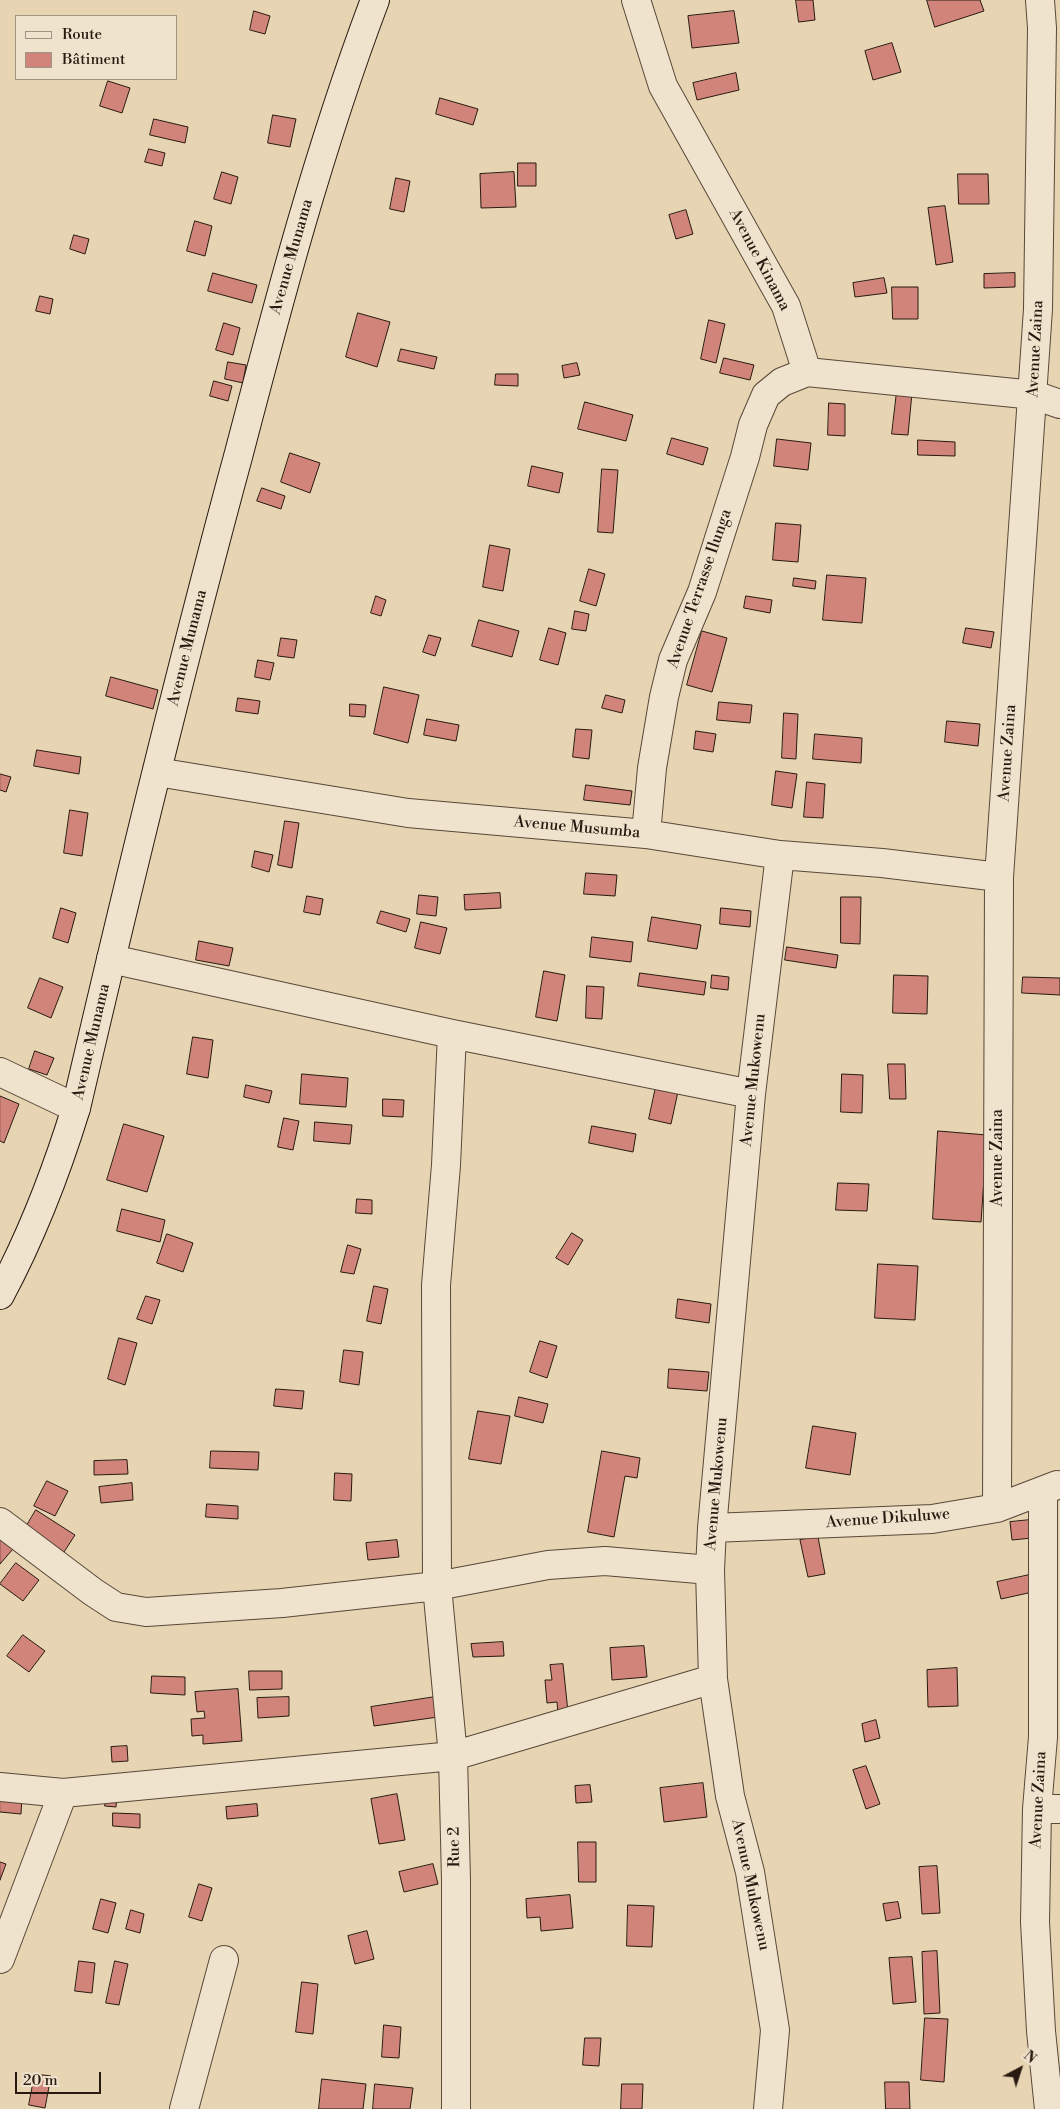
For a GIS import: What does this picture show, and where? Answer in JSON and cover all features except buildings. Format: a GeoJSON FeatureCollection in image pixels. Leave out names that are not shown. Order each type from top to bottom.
{"type":"FeatureCollection","features":[{"type":"Feature","properties":{"kind":"street","name":"Avenue Munama"},"geometry":{"type":"LineString","coordinates":[[0,1295],[31,1231],[61,1158],[76,1108],[203,587],[290,262],[346,78],[375,0]]}},
{"type":"Feature","properties":{"kind":"street","name":"Avenue Kinama"},"geometry":{"type":"LineString","coordinates":[[636,0],[663,86],[786,306],[807,372]]}},
{"type":"Feature","properties":{"kind":"street","name":"Avenue Zaina"},"geometry":{"type":"LineString","coordinates":[[997,1508],[999,877],[1034,395],[1038,309],[1042,28],[1040,0]]}},
{"type":"Feature","properties":{"kind":"street"},"geometry":{"type":"LineString","coordinates":[[807,372],[1034,395],[1060,404]]}},
{"type":"Feature","properties":{"kind":"street","name":"Avenue Terrasse Ilunga"},"geometry":{"type":"LineString","coordinates":[[646,834],[652,768],[664,696],[673,660],[702,592],[746,457],[752,425],[766,395],[782,382],[807,372]]}},
{"type":"Feature","properties":{"kind":"street","name":"Avenue Musumba"},"geometry":{"type":"LineString","coordinates":[[157,772],[408,814],[646,834],[780,855],[882,863],[999,877]]}},
{"type":"Feature","properties":{"kind":"street","name":"Avenue Mukowenu"},"geometry":{"type":"LineString","coordinates":[[768,2109],[775,2030],[750,1872],[730,1796],[713,1679],[710,1570],[712,1528],[751,1094],[780,855]]}},
{"type":"Feature","properties":{"kind":"street"},"geometry":{"type":"LineString","coordinates":[[111,959],[452,1034],[751,1094]]}},
{"type":"Feature","properties":{"kind":"street","name":"Rue 2"},"geometry":{"type":"LineString","coordinates":[[452,1034],[446,1165],[436,1285],[438,1586],[453,1756],[456,1880],[456,2109]]}},
{"type":"Feature","properties":{"kind":"street"},"geometry":{"type":"LineString","coordinates":[[0,1072],[76,1108]]}},
{"type":"Feature","properties":{"kind":"street","name":"Avenue Zaina"},"geometry":{"type":"LineString","coordinates":[[1049,2109],[1035,1922],[1049,1808],[1043,1738],[1052,1487]]}},
{"type":"Feature","properties":{"kind":"street","name":"Avenue Dikuluwe"},"geometry":{"type":"LineString","coordinates":[[712,1528],[932,1519],[997,1508],[1052,1487]]}},
{"type":"Feature","properties":{"kind":"street"},"geometry":{"type":"LineString","coordinates":[[0,1522],[116,1607],[146,1612],[282,1603],[438,1586],[548,1565],[606,1561],[710,1570]]}},
{"type":"Feature","properties":{"kind":"street"},"geometry":{"type":"LineString","coordinates":[[0,1787],[63,1793],[453,1756],[713,1679]]}},
{"type":"Feature","properties":{"kind":"street"},"geometry":{"type":"LineString","coordinates":[[0,1959],[63,1793]]}},
{"type":"Feature","properties":{"kind":"street"},"geometry":{"type":"LineString","coordinates":[[184,2109],[224,1960]]}}]}
